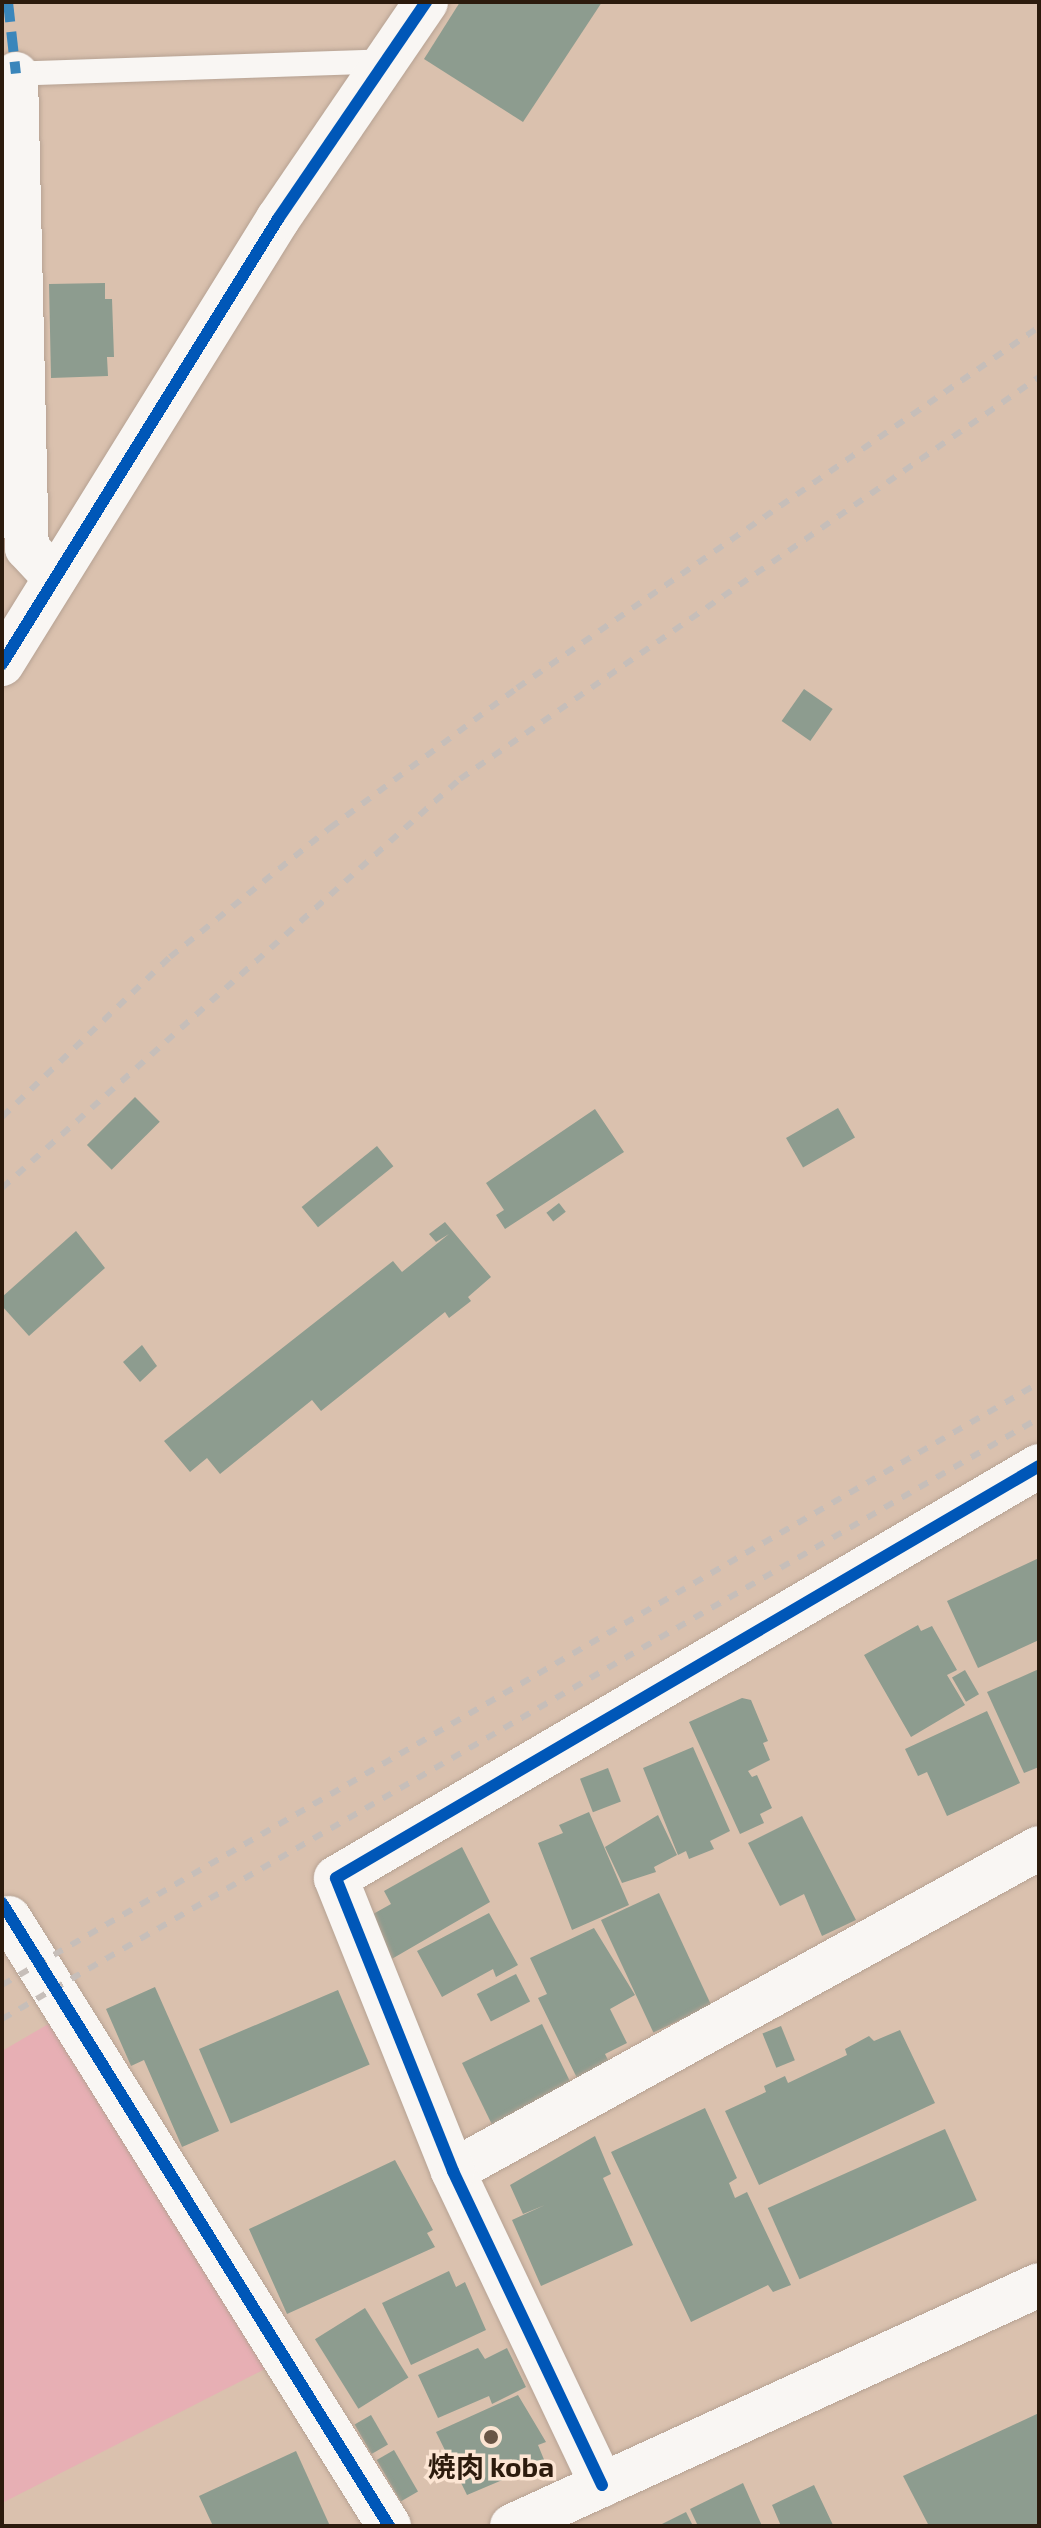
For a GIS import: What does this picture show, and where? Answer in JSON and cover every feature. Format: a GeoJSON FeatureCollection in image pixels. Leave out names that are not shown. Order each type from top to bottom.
{"type":"FeatureCollection","features":[{"type":"Feature","properties":{"kind":"street"},"geometry":{"type":"LineString","coordinates":[[2,664],[278,219],[389,61],[426,2]]}},
{"type":"Feature","properties":{"kind":"street"},"geometry":{"type":"LineString","coordinates":[[9,74],[27,548],[55,578]]}},
{"type":"Feature","properties":{"kind":"street"},"geometry":{"type":"LineString","coordinates":[[602,2485],[453,2171],[336,1878],[1039,1466]]}},
{"type":"Feature","properties":{"kind":"street"},"geometry":{"type":"LineString","coordinates":[[453,2171],[1039,1848]]}},
{"type":"Feature","properties":{"kind":"street"},"geometry":{"type":"LineString","coordinates":[[9,1918],[389,2526]]}},
{"type":"Feature","properties":{"kind":"street"},"geometry":{"type":"LineString","coordinates":[[512,2526],[1039,2285]]}},
{"type":"Feature","properties":{"kind":"lane"},"geometry":{"type":"LineString","coordinates":[[9,74],[389,61]]}},
{"type":"Feature","properties":{"kind":"shaded area"},"geometry":{"type":"Polygon","coordinates":[[[50,2023],[265,2369],[2,2503],[2,2051],[50,2023]]]}},
{"type":"Feature","properties":{"kind":"building"},"geometry":{"type":"Polygon","coordinates":[[[460,2],[602,2],[523,122],[424,59],[460,2]]]}},
{"type":"Feature","properties":{"kind":"building"},"geometry":{"type":"Polygon","coordinates":[[[105,283],[105,299],[112,299],[114,357],[107,357],[108,376],[51,378],[49,284],[105,283]]]}},
{"type":"Feature","properties":{"kind":"building"},"geometry":{"type":"Polygon","coordinates":[[[804,689],[833,709],[810,741],[782,721],[804,689]]]}},
{"type":"Feature","properties":{"kind":"building"},"geometry":{"type":"Polygon","coordinates":[[[135,1097],[160,1122],[112,1170],[87,1145],[135,1097]]]}},
{"type":"Feature","properties":{"kind":"building"},"geometry":{"type":"Polygon","coordinates":[[[838,1108],[855,1137],[803,1167],[786,1138],[838,1108]]]}},
{"type":"Feature","properties":{"kind":"building"},"geometry":{"type":"Polygon","coordinates":[[[595,1109],[624,1152],[505,1229],[496,1215],[504,1210],[486,1183],[595,1109]]]}},
{"type":"Feature","properties":{"kind":"building"},"geometry":{"type":"Polygon","coordinates":[[[377,1146],[393,1166],[318,1227],[302,1207],[377,1146]]]}},
{"type":"Feature","properties":{"kind":"building"},"geometry":{"type":"Polygon","coordinates":[[[559,1203],[566,1212],[553,1222],[546,1213],[559,1203]]]}},
{"type":"Feature","properties":{"kind":"building"},"geometry":{"type":"Polygon","coordinates":[[[445,1222],[491,1277],[468,1297],[471,1301],[449,1318],[445,1312],[321,1411],[312,1400],[220,1474],[207,1458],[190,1472],[164,1441],[393,1261],[402,1272],[449,1234],[436,1242],[429,1234],[445,1222]]]}},
{"type":"Feature","properties":{"kind":"building"},"geometry":{"type":"Polygon","coordinates":[[[76,1231],[105,1268],[29,1336],[2,1306],[2,1297],[76,1231]]]}},
{"type":"Feature","properties":{"kind":"building"},"geometry":{"type":"Polygon","coordinates":[[[142,1345],[157,1366],[140,1382],[123,1362],[142,1345]]]}},
{"type":"Feature","properties":{"kind":"building"},"geometry":{"type":"Polygon","coordinates":[[[1039,1558],[1039,1640],[978,1668],[947,1601],[1039,1558]]]}},
{"type":"Feature","properties":{"kind":"building"},"geometry":{"type":"Polygon","coordinates":[[[918,1625],[921,1631],[932,1626],[957,1670],[947,1675],[965,1705],[911,1737],[864,1655],[918,1625]]]}},
{"type":"Feature","properties":{"kind":"building"},"geometry":{"type":"Polygon","coordinates":[[[1039,1669],[1039,1767],[1024,1773],[987,1692],[1039,1669]]]}},
{"type":"Feature","properties":{"kind":"building"},"geometry":{"type":"Polygon","coordinates":[[[965,1670],[979,1694],[966,1702],[952,1678],[965,1670]]]}},
{"type":"Feature","properties":{"kind":"building"},"geometry":{"type":"Polygon","coordinates":[[[742,1698],[751,1700],[768,1741],[763,1743],[770,1760],[748,1771],[752,1777],[757,1775],[772,1808],[760,1814],[764,1823],[740,1834],[689,1722],[742,1698]]]}},
{"type":"Feature","properties":{"kind":"building"},"geometry":{"type":"Polygon","coordinates":[[[987,1711],[1020,1783],[947,1816],[927,1772],[918,1776],[905,1749],[987,1711]]]}},
{"type":"Feature","properties":{"kind":"building"},"geometry":{"type":"Polygon","coordinates":[[[693,1747],[730,1831],[710,1841],[714,1849],[689,1859],[686,1851],[678,1855],[643,1768],[693,1747]]]}},
{"type":"Feature","properties":{"kind":"building"},"geometry":{"type":"Polygon","coordinates":[[[608,1768],[621,1802],[593,1812],[580,1779],[608,1768]]]}},
{"type":"Feature","properties":{"kind":"building"},"geometry":{"type":"Polygon","coordinates":[[[589,1812],[629,1905],[572,1930],[538,1843],[563,1833],[559,1825],[589,1812]]]}},
{"type":"Feature","properties":{"kind":"building"},"geometry":{"type":"Polygon","coordinates":[[[658,1815],[677,1855],[654,1867],[656,1872],[622,1883],[605,1847],[658,1815]]]}},
{"type":"Feature","properties":{"kind":"building"},"geometry":{"type":"Polygon","coordinates":[[[802,1816],[856,1920],[822,1936],[804,1894],[780,1906],[748,1843],[802,1816]]]}},
{"type":"Feature","properties":{"kind":"building"},"geometry":{"type":"Polygon","coordinates":[[[462,1847],[490,1902],[390,1960],[366,1918],[391,1904],[384,1891],[462,1847]]]}},
{"type":"Feature","properties":{"kind":"building"},"geometry":{"type":"Polygon","coordinates":[[[659,1893],[711,2005],[653,2032],[601,1920],[659,1893]]]}},
{"type":"Feature","properties":{"kind":"building"},"geometry":{"type":"Polygon","coordinates":[[[489,1913],[518,1965],[496,1977],[493,1969],[442,1997],[417,1951],[489,1913]]]}},
{"type":"Feature","properties":{"kind":"building"},"geometry":{"type":"Polygon","coordinates":[[[594,1928],[635,1995],[610,2009],[627,2043],[605,2054],[609,2062],[577,2078],[538,1998],[547,1994],[530,1958],[594,1928]]]}},
{"type":"Feature","properties":{"kind":"building"},"geometry":{"type":"Polygon","coordinates":[[[516,1974],[530,2002],[491,2022],[477,1994],[516,1974]]]}},
{"type":"Feature","properties":{"kind":"building"},"geometry":{"type":"Polygon","coordinates":[[[155,1987],[219,2131],[182,2147],[144,2060],[131,2066],[106,2009],[155,1987]]]}},
{"type":"Feature","properties":{"kind":"building"},"geometry":{"type":"Polygon","coordinates":[[[338,1990],[370,2065],[231,2124],[199,2049],[338,1990]]]}},
{"type":"Feature","properties":{"kind":"building"},"geometry":{"type":"Polygon","coordinates":[[[542,2024],[572,2085],[492,2124],[462,2063],[542,2024]]]}},
{"type":"Feature","properties":{"kind":"building"},"geometry":{"type":"Polygon","coordinates":[[[781,2026],[795,2060],[776,2068],[762,2033],[781,2026]]]}},
{"type":"Feature","properties":{"kind":"building"},"geometry":{"type":"Polygon","coordinates":[[[900,2030],[935,2103],[759,2185],[725,2111],[766,2092],[764,2086],[785,2076],[788,2083],[847,2055],[845,2049],[869,2036],[874,2041],[900,2030]]]}},
{"type":"Feature","properties":{"kind":"building"},"geometry":{"type":"Polygon","coordinates":[[[705,2108],[737,2178],[729,2183],[735,2198],[747,2192],[791,2285],[773,2292],[768,2285],[691,2322],[611,2152],[705,2108]]]}},
{"type":"Feature","properties":{"kind":"building"},"geometry":{"type":"Polygon","coordinates":[[[945,2129],[977,2200],[799,2279],[768,2208],[945,2129]]]}},
{"type":"Feature","properties":{"kind":"building"},"geometry":{"type":"Polygon","coordinates":[[[595,2136],[611,2174],[603,2178],[633,2245],[541,2286],[512,2220],[545,2205],[523,2214],[510,2185],[595,2136]]]}},
{"type":"Feature","properties":{"kind":"building"},"geometry":{"type":"Polygon","coordinates":[[[395,2160],[433,2230],[427,2233],[435,2247],[287,2314],[249,2229],[395,2160]]]}},
{"type":"Feature","properties":{"kind":"building"},"geometry":{"type":"Polygon","coordinates":[[[449,2271],[456,2287],[465,2282],[486,2330],[411,2365],[382,2303],[449,2271]]]}},
{"type":"Feature","properties":{"kind":"building"},"geometry":{"type":"Polygon","coordinates":[[[365,2308],[408,2378],[358,2409],[315,2339],[365,2308]]]}},
{"type":"Feature","properties":{"kind":"building"},"geometry":{"type":"Polygon","coordinates":[[[478,2348],[485,2359],[507,2348],[526,2387],[492,2404],[489,2396],[438,2418],[418,2375],[478,2348]]]}},
{"type":"Feature","properties":{"kind":"building","name":"焼肉 koba"},"geometry":{"type":"Polygon","coordinates":[[[518,2395],[546,2442],[538,2445],[545,2462],[467,2495],[436,2432],[518,2395]]]}},
{"type":"Feature","properties":{"kind":"building"},"geometry":{"type":"Polygon","coordinates":[[[1039,2413],[1039,2526],[929,2526],[903,2476],[1039,2413]]]}},
{"type":"Feature","properties":{"kind":"building"},"geometry":{"type":"Polygon","coordinates":[[[371,2415],[388,2444],[372,2454],[355,2424],[371,2415]]]}},
{"type":"Feature","properties":{"kind":"building"},"geometry":{"type":"Polygon","coordinates":[[[394,2450],[418,2492],[401,2502],[377,2460],[394,2450]]]}},
{"type":"Feature","properties":{"kind":"building"},"geometry":{"type":"Polygon","coordinates":[[[296,2451],[330,2526],[213,2526],[199,2496],[296,2451]]]}},
{"type":"Feature","properties":{"kind":"building"},"geometry":{"type":"Polygon","coordinates":[[[743,2483],[762,2526],[698,2526],[690,2509],[743,2483]]]}},
{"type":"Feature","properties":{"kind":"building"},"geometry":{"type":"Polygon","coordinates":[[[814,2485],[833,2525],[841,2526],[781,2526],[772,2505],[814,2485]]]}},
{"type":"Feature","properties":{"kind":"building"},"geometry":{"type":"Polygon","coordinates":[[[686,2512],[693,2526],[658,2526],[686,2512]]]}},
{"type":"Feature","properties":{"kind":"railway"},"geometry":{"type":"LineString","coordinates":[[2,1117],[170,957],[330,828],[517,688],[1039,327]]}},
{"type":"Feature","properties":{"kind":"railway"},"geometry":{"type":"LineString","coordinates":[[2,1188],[460,779],[1039,377]]}},
{"type":"Feature","properties":{"kind":"railway"},"geometry":{"type":"LineString","coordinates":[[2,1985],[1039,1383]]}},
{"type":"Feature","properties":{"kind":"railway"},"geometry":{"type":"LineString","coordinates":[[2,2019],[1039,1418]]}},
{"type":"Feature","properties":{"kind":"marked path"},"geometry":{"type":"LineString","coordinates":[[8,2],[16,74]]}},
{"type":"Feature","properties":{"kind":"cycle path"},"geometry":{"type":"LineString","coordinates":[[2,664],[278,219],[426,2]]}},
{"type":"Feature","properties":{"kind":"cycle path"},"geometry":{"type":"LineString","coordinates":[[602,2485],[453,2171],[336,1878],[1039,1466]]}},
{"type":"Feature","properties":{"kind":"cycle path"},"geometry":{"type":"LineString","coordinates":[[2,1903],[389,2526]]}},
{"type":"Feature","properties":{"kind":"place","name":"焼肉 koba"},"geometry":{"type":"Point","coordinates":[491,2437]}}]}
